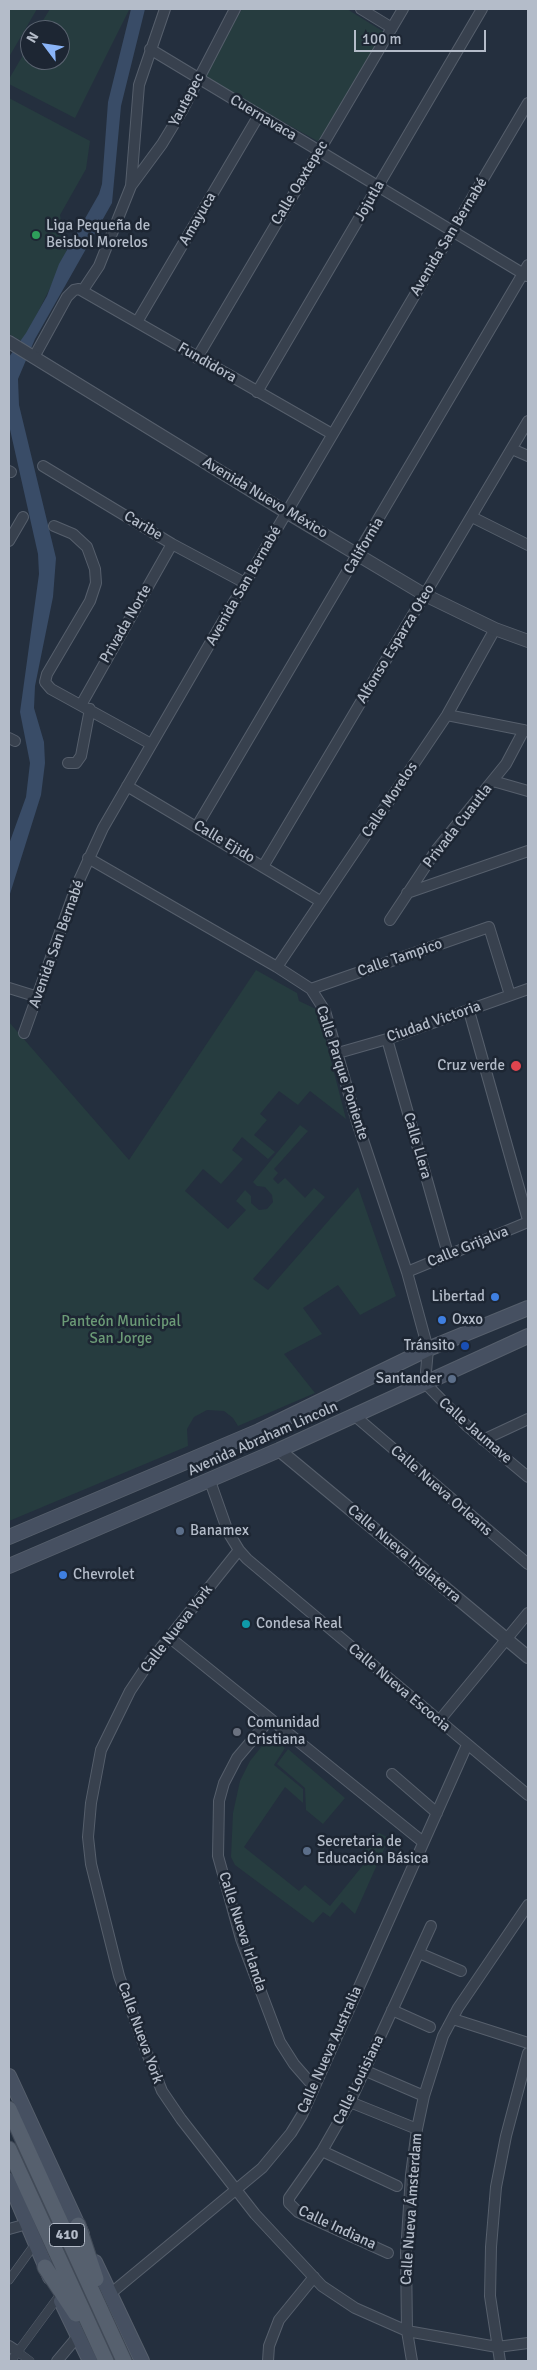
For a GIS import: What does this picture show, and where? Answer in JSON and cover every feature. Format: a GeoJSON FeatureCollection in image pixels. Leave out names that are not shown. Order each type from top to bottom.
{"type":"FeatureCollection","features":[{"type":"Feature","properties":{"kind":"main road"},"geometry":{"type":"LineString","coordinates":[[9,1537],[259,1431],[428,1349],[528,1308]]}},
{"type":"Feature","properties":{"kind":"main road","name":"Avenida Abraham Lincoln"},"geometry":{"type":"LineString","coordinates":[[9,1566],[283,1448],[528,1336]]}},
{"type":"Feature","properties":{"kind":"main road"},"geometry":{"type":"LineString","coordinates":[[9,2076],[142,2361]]}},
{"type":"Feature","properties":{"kind":"main road","name":"410"},"geometry":{"type":"LineString","coordinates":[[9,2109],[123,2359]]}},
{"type":"Feature","properties":{"kind":"main road","name":"410"},"geometry":{"type":"LineString","coordinates":[[9,2149],[99,2359]]}},
{"type":"Feature","properties":{"kind":"main road"},"geometry":{"type":"LineString","coordinates":[[9,2181],[45,2267],[78,2336],[99,2359]]}},
{"type":"Feature","properties":{"kind":"main road"},"geometry":{"type":"LineString","coordinates":[[78,2225],[123,2359]]}},
{"type":"Feature","properties":{"kind":"main road"},"geometry":{"type":"LineString","coordinates":[[45,2267],[99,2359]]}},
{"type":"Feature","properties":{"kind":"street"},"geometry":{"type":"LineString","coordinates":[[32,356],[69,293],[76,289],[83,290],[99,266],[131,186],[136,103],[150,49],[165,9]]}},
{"type":"Feature","properties":{"kind":"street","name":"Yautepec"},"geometry":{"type":"LineString","coordinates":[[131,186],[162,144],[235,9]]}},
{"type":"Feature","properties":{"kind":"street"},"geometry":{"type":"LineString","coordinates":[[361,9],[392,28]]}},
{"type":"Feature","properties":{"kind":"street","name":"Calle Oaxtepec"},"geometry":{"type":"LineString","coordinates":[[197,358],[403,9]]}},
{"type":"Feature","properties":{"kind":"street","name":"Jojutla"},"geometry":{"type":"LineString","coordinates":[[257,392],[482,9]]}},
{"type":"Feature","properties":{"kind":"street","name":"Cuernavaca"},"geometry":{"type":"LineString","coordinates":[[150,49],[198,80],[453,232],[527,271]]}},
{"type":"Feature","properties":{"kind":"street","name":"Avenida San Bernabé"},"geometry":{"type":"LineString","coordinates":[[24,1033],[88,858],[127,786],[286,512],[528,103]]}},
{"type":"Feature","properties":{"kind":"street","name":"Amayuca"},"geometry":{"type":"LineString","coordinates":[[137,322],[259,115]]}},
{"type":"Feature","properties":{"kind":"street","name":"California"},"geometry":{"type":"LineString","coordinates":[[198,826],[527,271]]}},
{"type":"Feature","properties":{"kind":"street","name":"Fundidora"},"geometry":{"type":"LineString","coordinates":[[83,290],[197,358],[332,434]]}},
{"type":"Feature","properties":{"kind":"street","name":"Avenida Nuevo México"},"geometry":{"type":"LineString","coordinates":[[11,344],[425,595],[495,629],[528,641]]}},
{"type":"Feature","properties":{"kind":"street","name":"Alfonso Esparza Oteo"},"geometry":{"type":"LineString","coordinates":[[264,866],[528,421]]}},
{"type":"Feature","properties":{"kind":"street"},"geometry":{"type":"LineString","coordinates":[[512,449],[528,456]]}},
{"type":"Feature","properties":{"kind":"street","name":"Caribe"},"geometry":{"type":"LineString","coordinates":[[43,466],[172,544],[245,583]]}},
{"type":"Feature","properties":{"kind":"street"},"geometry":{"type":"LineString","coordinates":[[9,541],[23,517]]}},
{"type":"Feature","properties":{"kind":"street"},"geometry":{"type":"LineString","coordinates":[[472,518],[528,545]]}},
{"type":"Feature","properties":{"kind":"street"},"geometry":{"type":"LineString","coordinates":[[54,526],[73,534],[87,547],[95,569],[96,583],[90,601],[44,682],[51,689],[151,744]]}},
{"type":"Feature","properties":{"kind":"street","name":"Privada Norte"},"geometry":{"type":"LineString","coordinates":[[68,763],[76,763],[81,756],[85,707],[172,544]]}},
{"type":"Feature","properties":{"kind":"street","name":"Calle Morelos"},"geometry":{"type":"LineString","coordinates":[[277,966],[447,715],[495,629]]}},
{"type":"Feature","properties":{"kind":"street"},"geometry":{"type":"LineString","coordinates":[[447,715],[526,730]]}},
{"type":"Feature","properties":{"kind":"street","name":"Privada Cuautla"},"geometry":{"type":"LineString","coordinates":[[390,920],[437,849],[510,759],[526,730]]}},
{"type":"Feature","properties":{"kind":"street"},"geometry":{"type":"LineString","coordinates":[[493,781],[528,791]]}},
{"type":"Feature","properties":{"kind":"street","name":"Calle Ejido"},"geometry":{"type":"LineString","coordinates":[[127,786],[198,826],[320,901]]}},
{"type":"Feature","properties":{"kind":"street"},"geometry":{"type":"LineString","coordinates":[[407,893],[528,851]]}},
{"type":"Feature","properties":{"kind":"street","name":"Calle Parque Poniente"},"geometry":{"type":"LineString","coordinates":[[88,858],[277,966],[311,989],[325,1011],[357,1122],[407,1272],[428,1349]]}},
{"type":"Feature","properties":{"kind":"street","name":"Calle Tampico"},"geometry":{"type":"LineString","coordinates":[[311,989],[489,927],[510,995]]}},
{"type":"Feature","properties":{"kind":"street"},"geometry":{"type":"LineString","coordinates":[[9,988],[38,997]]}},
{"type":"Feature","properties":{"kind":"street","name":"Ciudad Victoria"},"geometry":{"type":"LineString","coordinates":[[338,1053],[469,1011],[528,989]]}},
{"type":"Feature","properties":{"kind":"street"},"geometry":{"type":"LineString","coordinates":[[469,1011],[528,1221]]}},
{"type":"Feature","properties":{"kind":"street","name":"Calle Llera"},"geometry":{"type":"LineString","coordinates":[[387,1038],[448,1254]]}},
{"type":"Feature","properties":{"kind":"street","name":"Calle Grijalva"},"geometry":{"type":"LineString","coordinates":[[407,1272],[528,1221]]}},
{"type":"Feature","properties":{"kind":"street"},"geometry":{"type":"LineString","coordinates":[[425,1384],[428,1349]]}},
{"type":"Feature","properties":{"kind":"street","name":"Calle Jaumave"},"geometry":{"type":"LineString","coordinates":[[425,1384],[483,1440],[528,1477]]}},
{"type":"Feature","properties":{"kind":"street","name":"Calle Nueva Orleans"},"geometry":{"type":"LineString","coordinates":[[355,1416],[528,1564]]}},
{"type":"Feature","properties":{"kind":"street"},"geometry":{"type":"LineString","coordinates":[[483,1440],[528,1419]]}},
{"type":"Feature","properties":{"kind":"street","name":"Calle Nueva Inglaterra"},"geometry":{"type":"LineString","coordinates":[[283,1448],[509,1636],[528,1657]]}},
{"type":"Feature","properties":{"kind":"street","name":"Calle Nueva Escocia"},"geometry":{"type":"LineString","coordinates":[[210,1480],[221,1515],[239,1550],[262,1573],[528,1795]]}},
{"type":"Feature","properties":{"kind":"street","name":"Calle Nueva York"},"geometry":{"type":"LineString","coordinates":[[239,1550],[169,1637],[130,1691],[101,1750],[91,1803],[88,1837],[91,1864],[119,1976],[162,2091],[180,2119],[254,2214],[322,2286],[355,2308],[407,2331],[497,2346],[528,2343]]}},
{"type":"Feature","properties":{"kind":"street"},"geometry":{"type":"LineString","coordinates":[[439,1721],[528,1613]]}},
{"type":"Feature","properties":{"kind":"street","name":"Calle Nueva Inglaterra"},"geometry":{"type":"LineString","coordinates":[[509,1636],[528,1647]]}},
{"type":"Feature","properties":{"kind":"street"},"geometry":{"type":"LineString","coordinates":[[169,1637],[423,1842]]}},
{"type":"Feature","properties":{"kind":"street","name":"Calle Nueva Irlanda"},"geometry":{"type":"LineString","coordinates":[[270,1719],[237,1758],[224,1783],[220,1801],[218,1856],[241,1939],[280,2042],[294,2064],[314,2087]]}},
{"type":"Feature","properties":{"kind":"street","name":"Calle Nueva Australia"},"geometry":{"type":"LineString","coordinates":[[110,2294],[262,2168],[283,2146],[302,2115],[468,1744]]}},
{"type":"Feature","properties":{"kind":"street"},"geometry":{"type":"LineString","coordinates":[[392,1774],[436,1813]]}},
{"type":"Feature","properties":{"kind":"street","name":"Calle Nueva Ámsterdam"},"geometry":{"type":"LineString","coordinates":[[412,2361],[407,2331],[406,2254],[416,2129],[424,2096],[443,2036],[465,1996],[506,1941],[528,1905]]}},
{"type":"Feature","properties":{"kind":"street","name":"Calle Louisiana"},"geometry":{"type":"LineString","coordinates":[[289,2201],[290,2195],[322,2151],[350,2102],[366,2071],[431,1926]]}},
{"type":"Feature","properties":{"kind":"street"},"geometry":{"type":"LineString","coordinates":[[419,1953],[461,1972]]}},
{"type":"Feature","properties":{"kind":"street"},"geometry":{"type":"LineString","coordinates":[[392,2010],[430,2027]]}},
{"type":"Feature","properties":{"kind":"street"},"geometry":{"type":"LineString","coordinates":[[453,2019],[528,2043]]}},
{"type":"Feature","properties":{"kind":"street"},"geometry":{"type":"LineString","coordinates":[[500,2361],[490,2296],[491,2246],[496,2187],[506,2136],[528,2053]]}},
{"type":"Feature","properties":{"kind":"street"},"geometry":{"type":"LineString","coordinates":[[366,2071],[424,2096]]}},
{"type":"Feature","properties":{"kind":"street"},"geometry":{"type":"LineString","coordinates":[[350,2102],[416,2129]]}},
{"type":"Feature","properties":{"kind":"street"},"geometry":{"type":"LineString","coordinates":[[322,2151],[397,2186]]}},
{"type":"Feature","properties":{"kind":"street","name":"Calle Indiana"},"geometry":{"type":"LineString","coordinates":[[289,2201],[292,2208],[298,2212],[388,2253]]}},
{"type":"Feature","properties":{"kind":"street"},"geometry":{"type":"LineString","coordinates":[[9,2229],[27,2224]]}},
{"type":"Feature","properties":{"kind":"street"},"geometry":{"type":"LineString","coordinates":[[9,2280],[35,2244]]}},
{"type":"Feature","properties":{"kind":"street"},"geometry":{"type":"LineString","coordinates":[[268,2361],[268,2346],[279,2320],[314,2277]]}},
{"type":"Feature","properties":{"kind":"street"},"geometry":{"type":"LineString","coordinates":[[11,2361],[59,2296]]}},
{"type":"Feature","properties":{"kind":"street"},"geometry":{"type":"LineString","coordinates":[[57,2361],[78,2336]]}},
{"type":"Feature","properties":{"kind":"street"},"geometry":{"type":"LineString","coordinates":[[9,2346],[30,2361]]}},
{"type":"Feature","properties":{"kind":"green space"},"geometry":{"type":"Polygon","coordinates":[[[9,9],[37,9],[31,20],[20,20],[20,38],[9,57],[9,9]]]}},
{"type":"Feature","properties":{"kind":"green space"},"geometry":{"type":"Polygon","coordinates":[[[50,9],[129,10],[75,118],[9,84],[9,79],[20,60],[20,70],[70,70],[70,20],[43,20],[50,9]]]}},
{"type":"Feature","properties":{"kind":"green space"},"geometry":{"type":"Polygon","coordinates":[[[242,9],[347,9],[384,32],[319,142],[203,77],[242,9]]]}},
{"type":"Feature","properties":{"kind":"green space","name":"Liga Pequeña de Beisbol Morelos"},"geometry":{"type":"Polygon","coordinates":[[[9,98],[90,141],[86,169],[60,215],[67,254],[23,342],[9,334],[9,98]]]}},
{"type":"Feature","properties":{"kind":"green space","name":"Panteón Municipal San Jorge"},"geometry":{"type":"Polygon","coordinates":[[[256,970],[297,993],[299,1001],[318,1010],[346,1119],[310,1091],[298,1105],[279,1091],[260,1114],[267,1120],[254,1135],[275,1152],[268,1159],[242,1137],[232,1150],[243,1159],[221,1184],[203,1169],[185,1191],[228,1229],[246,1210],[236,1201],[245,1190],[251,1196],[251,1203],[259,1210],[267,1209],[273,1202],[272,1195],[265,1187],[257,1186],[253,1182],[300,1125],[308,1131],[274,1169],[278,1173],[273,1179],[278,1184],[285,1178],[305,1198],[314,1188],[325,1197],[253,1279],[268,1290],[358,1187],[396,1296],[360,1315],[338,1285],[303,1308],[322,1334],[284,1354],[315,1393],[238,1426],[233,1418],[224,1411],[207,1410],[194,1417],[187,1429],[188,1446],[9,1521],[9,1022],[129,1160],[256,970]]]}},
{"type":"Feature","properties":{"kind":"green space"},"geometry":{"type":"Polygon","coordinates":[[[270,1736],[285,1748],[274,1765],[303,1789],[303,1803],[285,1787],[244,1847],[299,1891],[305,1885],[330,1906],[368,1859],[362,1853],[379,1833],[389,1838],[355,1914],[342,1902],[330,1917],[323,1912],[313,1923],[235,1865],[231,1857],[233,1813],[240,1781],[250,1761],[270,1736]]]}},
{"type":"Feature","properties":{"kind":"green space"},"geometry":{"type":"Polygon","coordinates":[[[288,1749],[345,1798],[323,1824],[306,1810],[305,1788],[277,1764],[288,1749]]]}},
{"type":"Feature","properties":{"kind":"water"},"geometry":{"type":"Polygon","coordinates":[[[131,9],[145,9],[121,106],[112,203],[35,339],[18,379],[19,405],[56,558],[53,597],[35,686],[34,708],[44,742],[45,763],[41,795],[9,897],[9,844],[26,797],[30,763],[20,712],[39,574],[38,554],[9,425],[9,357],[26,333],[47,296],[59,264],[99,194],[102,184],[108,102],[131,9]]]}},
{"type":"Feature","properties":{"kind":"place","name":"Liga Pequeña de Beisbol Morelos"},"geometry":{"type":"Point","coordinates":[36,235]}},
{"type":"Feature","properties":{"kind":"place","name":"Cruz verde"},"geometry":{"type":"Point","coordinates":[516,1066]}},
{"type":"Feature","properties":{"kind":"place","name":"Libertad"},"geometry":{"type":"Point","coordinates":[495,1297]}},
{"type":"Feature","properties":{"kind":"place","name":"Oxxo"},"geometry":{"type":"Point","coordinates":[442,1320]}},
{"type":"Feature","properties":{"kind":"place","name":"Tránsito"},"geometry":{"type":"Point","coordinates":[465,1346]}},
{"type":"Feature","properties":{"kind":"place","name":"Santander"},"geometry":{"type":"Point","coordinates":[452,1379]}},
{"type":"Feature","properties":{"kind":"place","name":"Banamex"},"geometry":{"type":"Point","coordinates":[180,1531]}},
{"type":"Feature","properties":{"kind":"place","name":"Chevrolet"},"geometry":{"type":"Point","coordinates":[63,1575]}},
{"type":"Feature","properties":{"kind":"place","name":"Condesa Real"},"geometry":{"type":"Point","coordinates":[246,1624]}},
{"type":"Feature","properties":{"kind":"place","name":"Comunidad Cristiana"},"geometry":{"type":"Point","coordinates":[237,1732]}},
{"type":"Feature","properties":{"kind":"place","name":"Secretaria de Educación Básica"},"geometry":{"type":"Point","coordinates":[307,1851]}}]}
